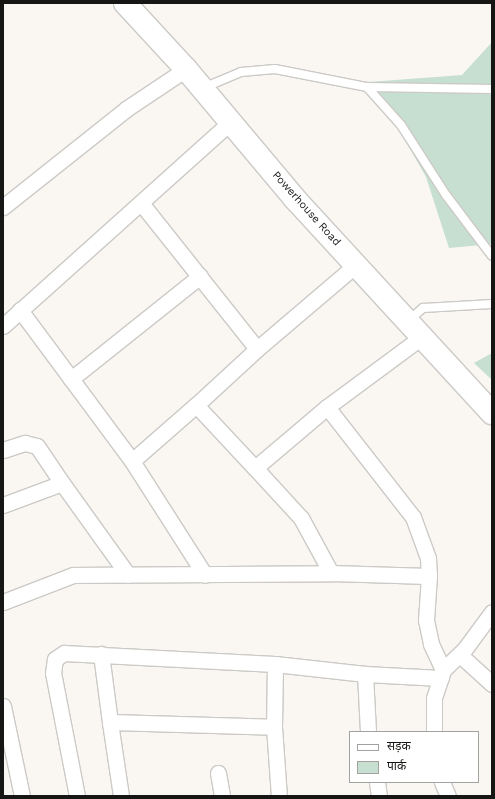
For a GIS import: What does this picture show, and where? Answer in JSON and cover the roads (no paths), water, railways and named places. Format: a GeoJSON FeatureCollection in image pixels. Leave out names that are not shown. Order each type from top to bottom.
{"type":"FeatureCollection","features":[{"type":"Feature","properties":{"kind":"main road","name":"Powerhouse Road"},"geometry":{"type":"LineString","coordinates":[[124,3],[186,69],[230,122],[492,413]]}},
{"type":"Feature","properties":{"kind":"street"},"geometry":{"type":"LineString","coordinates":[[3,207],[126,109],[186,69]]}},
{"type":"Feature","properties":{"kind":"street"},"geometry":{"type":"LineString","coordinates":[[3,326],[230,122]]}},
{"type":"Feature","properties":{"kind":"street"},"geometry":{"type":"LineString","coordinates":[[141,203],[257,349]]}},
{"type":"Feature","properties":{"kind":"street"},"geometry":{"type":"LineString","coordinates":[[132,460],[196,405],[257,349],[357,264]]}},
{"type":"Feature","properties":{"kind":"street"},"geometry":{"type":"LineString","coordinates":[[71,379],[200,276]]}},
{"type":"Feature","properties":{"kind":"street"},"geometry":{"type":"LineString","coordinates":[[20,310],[132,460],[205,575]]}},
{"type":"Feature","properties":{"kind":"street"},"geometry":{"type":"LineString","coordinates":[[255,468],[327,407],[416,328]]}},
{"type":"Feature","properties":{"kind":"street"},"geometry":{"type":"LineString","coordinates":[[196,405],[301,518],[331,573]]}},
{"type":"Feature","properties":{"kind":"street"},"geometry":{"type":"LineString","coordinates":[[327,407],[413,517],[428,558],[429,576],[426,620],[442,674]]}},
{"type":"Feature","properties":{"kind":"street"},"geometry":{"type":"LineString","coordinates":[[3,450],[25,443],[36,446],[128,575]]}},
{"type":"Feature","properties":{"kind":"street"},"geometry":{"type":"LineString","coordinates":[[3,505],[62,483]]}},
{"type":"Feature","properties":{"kind":"street"},"geometry":{"type":"LineString","coordinates":[[3,602],[73,575],[331,573],[429,576]]}},
{"type":"Feature","properties":{"kind":"street"},"geometry":{"type":"LineString","coordinates":[[434,731],[434,698],[442,674],[460,655],[492,612]]}},
{"type":"Feature","properties":{"kind":"street"},"geometry":{"type":"LineString","coordinates":[[77,796],[54,666],[55,659],[64,653],[275,664],[365,674],[442,674]]}},
{"type":"Feature","properties":{"kind":"street"},"geometry":{"type":"LineString","coordinates":[[101,654],[121,796]]}},
{"type":"Feature","properties":{"kind":"street"},"geometry":{"type":"LineString","coordinates":[[460,655],[492,684]]}},
{"type":"Feature","properties":{"kind":"street"},"geometry":{"type":"LineString","coordinates":[[275,664],[274,727],[280,796]]}},
{"type":"Feature","properties":{"kind":"street"},"geometry":{"type":"LineString","coordinates":[[365,674],[368,731]]}},
{"type":"Feature","properties":{"kind":"street"},"geometry":{"type":"LineString","coordinates":[[3,706],[22,796]]}},
{"type":"Feature","properties":{"kind":"street"},"geometry":{"type":"LineString","coordinates":[[110,722],[274,727]]}},
{"type":"Feature","properties":{"kind":"street"},"geometry":{"type":"LineString","coordinates":[[218,774],[222,796]]}},
{"type":"Feature","properties":{"kind":"street"},"geometry":{"type":"LineString","coordinates":[[377,783],[379,796]]}},
{"type":"Feature","properties":{"kind":"street"},"geometry":{"type":"LineString","coordinates":[[442,783],[448,796]]}},
{"type":"Feature","properties":{"kind":"lane"},"geometry":{"type":"LineString","coordinates":[[202,88],[241,72],[275,69],[367,87],[492,89]]}},
{"type":"Feature","properties":{"kind":"lane"},"geometry":{"type":"LineString","coordinates":[[367,87],[401,125],[446,195],[492,256]]}},
{"type":"Feature","properties":{"kind":"lane"},"geometry":{"type":"LineString","coordinates":[[416,328],[423,308],[492,304]]}}]}
